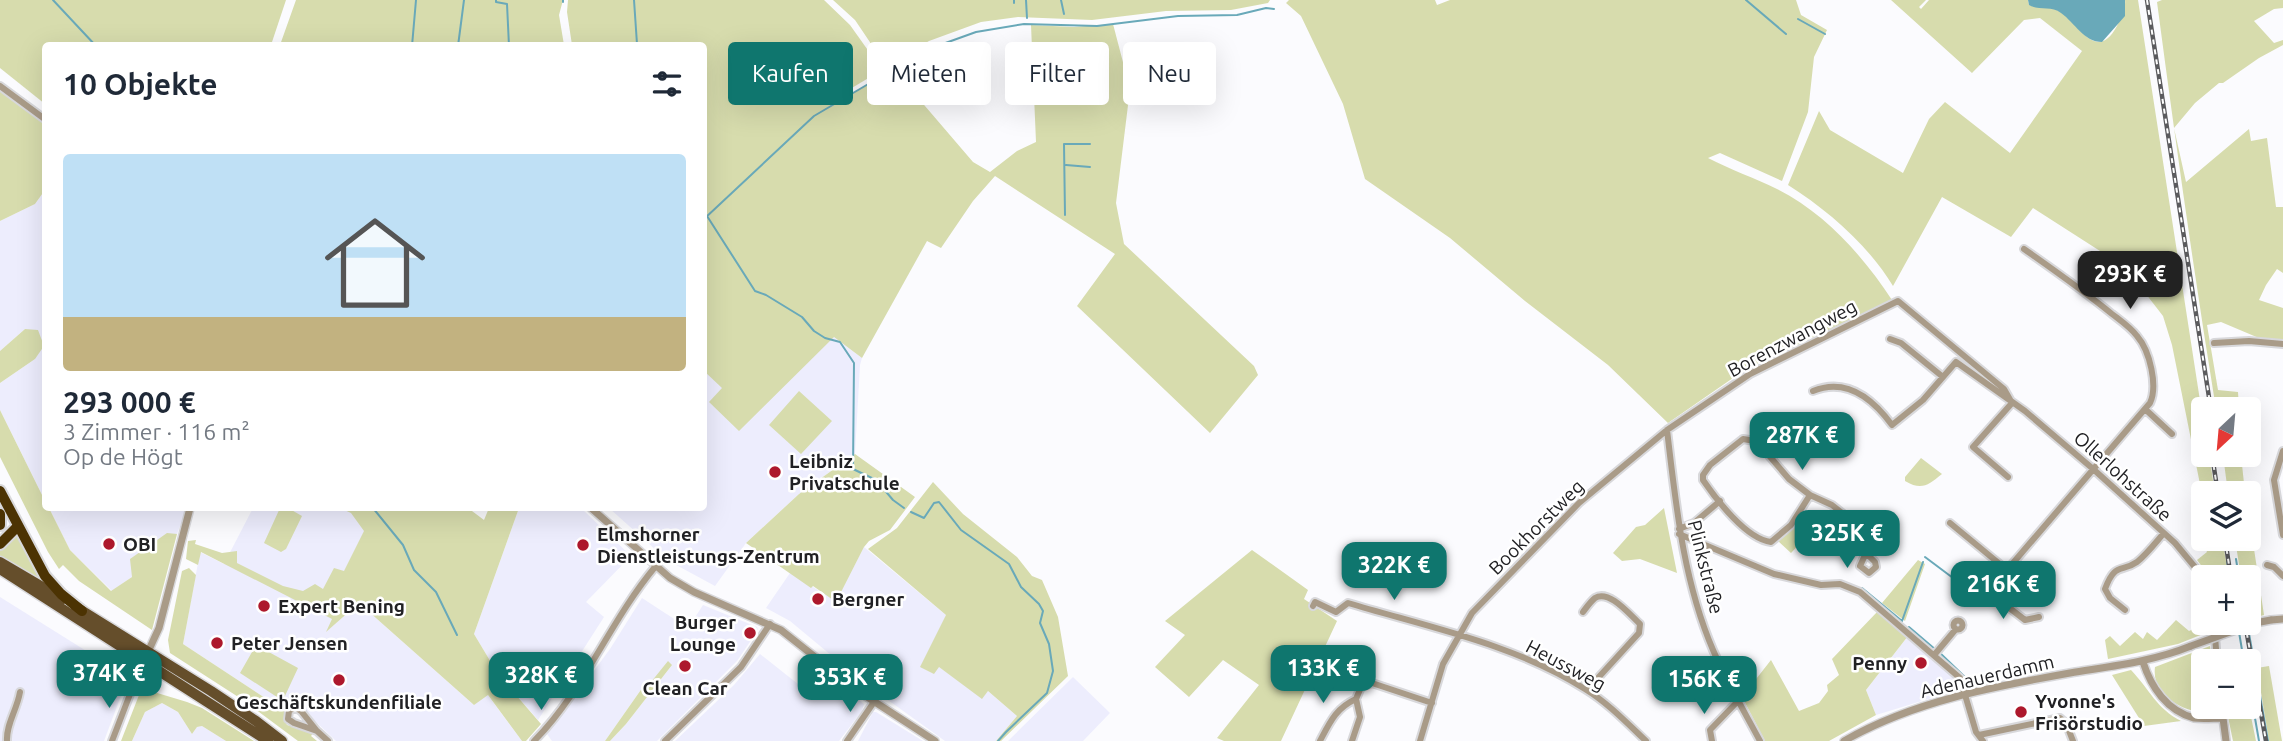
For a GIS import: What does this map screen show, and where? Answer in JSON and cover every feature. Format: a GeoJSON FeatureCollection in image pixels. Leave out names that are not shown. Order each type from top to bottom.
{"type":"FeatureCollection","features":[{"type":"Feature","properties":{"kind":"highway"},"geometry":{"type":"LineString","coordinates":[[0,491],[45,576],[82,611]]}},
{"type":"Feature","properties":{"kind":"highway"},"geometry":{"type":"LineString","coordinates":[[0,514],[0,525]]}},
{"type":"Feature","properties":{"kind":"highway"},"geometry":{"type":"LineString","coordinates":[[0,544],[18,526]]}},
{"type":"Feature","properties":{"kind":"main road"},"geometry":{"type":"LineString","coordinates":[[0,562],[256,720],[282,741]]}},
{"type":"Feature","properties":{"kind":"main road"},"geometry":{"type":"LineString","coordinates":[[0,569],[142,663],[268,741]]}},
{"type":"Feature","properties":{"kind":"street"},"geometry":{"type":"LineString","coordinates":[[0,86],[42,117]]}},
{"type":"Feature","properties":{"kind":"street"},"geometry":{"type":"LineString","coordinates":[[1988,586],[2007,570],[2145,409],[2153,396],[2144,345],[2137,335],[2024,249]]}},
{"type":"Feature","properties":{"kind":"street","name":"Ollerlohstraße"},"geometry":{"type":"LineString","coordinates":[[1898,301],[2004,389],[2012,403]]}},
{"type":"Feature","properties":{"kind":"street","name":"Borenzwangweg"},"geometry":{"type":"LineString","coordinates":[[1667,430],[1750,374],[1898,301]]}},
{"type":"Feature","properties":{"kind":"street"},"geometry":{"type":"LineString","coordinates":[[1813,391],[1830,386],[1859,393],[1878,407],[1892,425],[1923,400],[1943,377],[1900,343],[1890,339]]}},
{"type":"Feature","properties":{"kind":"street"},"geometry":{"type":"LineString","coordinates":[[2214,343],[2249,341],[2283,344]]}},
{"type":"Feature","properties":{"kind":"street","name":"Ollerlohstraße"},"geometry":{"type":"LineString","coordinates":[[1943,377],[1956,362],[2012,403],[2092,468],[2164,533],[2193,565]]}},
{"type":"Feature","properties":{"kind":"street"},"geometry":{"type":"LineString","coordinates":[[2008,477],[1973,447],[2012,403]]}},
{"type":"Feature","properties":{"kind":"street"},"geometry":{"type":"LineString","coordinates":[[2145,409],[2172,434]]}},
{"type":"Feature","properties":{"kind":"street","name":"Plinkstraße"},"geometry":{"type":"LineString","coordinates":[[1667,430],[1679,532],[1693,590],[1712,648],[1760,741]]}},
{"type":"Feature","properties":{"kind":"street","name":"Bookhorstweg"},"geometry":{"type":"LineString","coordinates":[[1420,741],[1443,664],[1472,613],[1579,503],[1667,430]]}},
{"type":"Feature","properties":{"kind":"street"},"geometry":{"type":"LineString","coordinates":[[1810,495],[1791,525],[1771,541],[1760,539],[1739,524],[1709,488],[1703,475],[1710,464],[1743,439],[1755,441],[1789,479],[1810,495],[1832,505],[1852,521],[1866,553]]}},
{"type":"Feature","properties":{"kind":"street"},"geometry":{"type":"LineString","coordinates":[[2283,451],[2274,480],[2283,535]]}},
{"type":"Feature","properties":{"kind":"street"},"geometry":{"type":"LineString","coordinates":[[1679,532],[1720,501]]}},
{"type":"Feature","properties":{"kind":"street"},"geometry":{"type":"LineString","coordinates":[[112,741],[142,663],[159,628],[189,511]]}},
{"type":"Feature","properties":{"kind":"street"},"geometry":{"type":"LineString","coordinates":[[594,511],[655,567],[694,592],[770,624],[801,644],[874,702],[935,741]]}},
{"type":"Feature","properties":{"kind":"street"},"geometry":{"type":"LineString","coordinates":[[1950,523],[2007,570]]}},
{"type":"Feature","properties":{"kind":"street"},"geometry":{"type":"LineString","coordinates":[[1679,532],[1774,574],[1821,585],[1840,584],[1860,592],[1960,678],[1981,738],[2060,718],[2066,723],[2073,741]]}},
{"type":"Feature","properties":{"kind":"street"},"geometry":{"type":"LineString","coordinates":[[2125,610],[2110,598],[2105,589],[2109,577],[2119,568],[2134,564],[2164,533]]}},
{"type":"Feature","properties":{"kind":"street"},"geometry":{"type":"LineString","coordinates":[[2267,565],[2274,567],[2283,576]]}},
{"type":"Feature","properties":{"kind":"street"},"geometry":{"type":"LineString","coordinates":[[534,741],[556,714],[625,607],[655,567]]}},
{"type":"Feature","properties":{"kind":"street"},"geometry":{"type":"LineString","coordinates":[[1968,571],[1988,586],[1990,593],[2025,620],[2039,617]]}},
{"type":"Feature","properties":{"kind":"street"},"geometry":{"type":"LineString","coordinates":[[1583,612],[1597,597],[1603,596],[1613,600],[1640,624],[1639,633],[1587,690]]}},
{"type":"Feature","properties":{"kind":"street","name":"Heussweg"},"geometry":{"type":"LineString","coordinates":[[1314,606],[1315,602],[1336,612],[1348,603],[1510,652],[1587,690],[1618,713],[1646,741]]}},
{"type":"Feature","properties":{"kind":"street","name":"Adenauerdamm"},"geometry":{"type":"LineString","coordinates":[[1844,741],[1893,718],[1965,693],[2143,662],[2255,623],[2283,619]]}},
{"type":"Feature","properties":{"kind":"street"},"geometry":{"type":"LineString","coordinates":[[665,741],[741,667],[770,624]]}},
{"type":"Feature","properties":{"kind":"street"},"geometry":{"type":"LineString","coordinates":[[1934,654],[1956,629]]}},
{"type":"Feature","properties":{"kind":"street"},"geometry":{"type":"LineString","coordinates":[[2143,662],[2153,686],[2164,701],[2191,716]]}},
{"type":"Feature","properties":{"kind":"street"},"geometry":{"type":"LineString","coordinates":[[1352,741],[1360,716],[1356,699],[1361,687],[1357,670]]}},
{"type":"Feature","properties":{"kind":"street"},"geometry":{"type":"LineString","coordinates":[[1361,687],[1372,683],[1432,703]]}},
{"type":"Feature","properties":{"kind":"street"},"geometry":{"type":"LineString","coordinates":[[7,741],[8,728],[17,709],[20,692]]}},
{"type":"Feature","properties":{"kind":"street"},"geometry":{"type":"LineString","coordinates":[[1320,741],[1334,714],[1344,704],[1356,699]]}},
{"type":"Feature","properties":{"kind":"street"},"geometry":{"type":"LineString","coordinates":[[1712,741],[1710,730],[1738,701]]}},
{"type":"Feature","properties":{"kind":"street"},"geometry":{"type":"LineString","coordinates":[[847,741],[874,702]]}},
{"type":"Feature","properties":{"kind":"street"},"geometry":{"type":"LineString","coordinates":[[317,731],[290,721],[290,709],[299,709],[328,741]]}},
{"type":"Feature","properties":{"kind":"street"},"geometry":{"type":"LineString","coordinates":[[2222,719],[2226,741]]}},
{"type":"Feature","properties":{"kind":"shaded area"},"geometry":{"type":"Polygon","coordinates":[[[42,194],[42,495],[0,410],[0,383],[35,359],[25,329],[0,351],[0,221],[35,204],[42,194]]]}},
{"type":"Feature","properties":{"kind":"shaded area","name":"Leibniz Privatschule"},"geometry":{"type":"Polygon","coordinates":[[[834,337],[862,358],[855,454],[799,494],[746,543],[715,586],[667,560],[612,511],[707,511],[707,351],[834,337]]]}},
{"type":"Feature","properties":{"kind":"shaded area"},"geometry":{"type":"Polygon","coordinates":[[[50,511],[186,511],[177,534],[167,534],[132,577],[112,591],[70,550],[50,511]]]}},
{"type":"Feature","properties":{"kind":"shaded area"},"geometry":{"type":"Polygon","coordinates":[[[251,511],[364,511],[378,528],[328,630],[359,603],[474,705],[487,694],[522,741],[336,741],[304,707],[289,705],[285,711],[183,644],[200,552],[224,564],[251,511]]]}},
{"type":"Feature","properties":{"kind":"shaded area"},"geometry":{"type":"Polygon","coordinates":[[[518,511],[584,511],[631,556],[586,602],[604,617],[538,720],[498,674],[474,634],[518,511]]]}},
{"type":"Feature","properties":{"kind":"shaded area"},"geometry":{"type":"Polygon","coordinates":[[[864,547],[946,615],[938,666],[982,698],[988,691],[1017,716],[996,741],[945,741],[867,685],[790,621],[766,608],[790,573],[836,601],[864,547]]]}},
{"type":"Feature","properties":{"kind":"shaded area"},"geometry":{"type":"Polygon","coordinates":[[[0,597],[128,677],[104,741],[0,741],[0,597]]]}},
{"type":"Feature","properties":{"kind":"shaded area"},"geometry":{"type":"Polygon","coordinates":[[[642,598],[688,628],[703,605],[757,627],[758,630],[737,661],[657,741],[610,741],[672,665],[645,684],[605,741],[552,741],[547,734],[610,649],[642,598]]]}},
{"type":"Feature","properties":{"kind":"shaded area"},"geometry":{"type":"Polygon","coordinates":[[[1908,636],[1959,680],[1961,689],[1876,715],[1866,690],[1908,636]]]}},
{"type":"Feature","properties":{"kind":"shaded area"},"geometry":{"type":"Polygon","coordinates":[[[760,654],[803,688],[819,669],[864,704],[862,711],[839,741],[675,741],[734,685],[760,654]]]}},
{"type":"Feature","properties":{"kind":"shaded area"},"geometry":{"type":"Polygon","coordinates":[[[1073,677],[1110,713],[1083,741],[1008,741],[1073,677]]]}},
{"type":"Feature","properties":{"kind":"shaded area"},"geometry":{"type":"Polygon","coordinates":[[[162,703],[178,712],[192,734],[197,727],[202,726],[226,741],[132,741],[145,712],[162,703]]]}},
{"type":"Feature","properties":{"kind":"shaded area"},"geometry":{"type":"Polygon","coordinates":[[[873,712],[876,712],[923,741],[858,741],[873,712]]]}},
{"type":"Feature","properties":{"kind":"green space"},"geometry":{"type":"Polygon","coordinates":[[[0,0],[286,0],[272,42],[42,42],[42,102],[0,68],[0,0]]]}},
{"type":"Feature","properties":{"kind":"green space"},"geometry":{"type":"Polygon","coordinates":[[[296,0],[563,0],[559,15],[564,42],[281,42],[296,0]]]}},
{"type":"Feature","properties":{"kind":"green space"},"geometry":{"type":"Polygon","coordinates":[[[568,0],[824,0],[850,25],[867,49],[867,79],[853,87],[853,42],[728,42],[728,105],[853,105],[853,93],[867,85],[867,105],[924,105],[973,162],[990,172],[1017,151],[1036,142],[1034,105],[1109,105],[1109,42],[1032,42],[1031,25],[1074,27],[1113,24],[1123,62],[1123,105],[1128,105],[1116,203],[1124,244],[1254,366],[1258,375],[1210,433],[1077,306],[1115,254],[995,176],[973,201],[941,248],[927,241],[862,358],[834,337],[739,431],[709,402],[722,388],[707,374],[707,42],[572,42],[568,0]]]}},
{"type":"Feature","properties":{"kind":"green space"},"geometry":{"type":"Polygon","coordinates":[[[833,0],[1270,0],[1268,3],[1231,10],[1166,11],[1092,20],[1018,17],[981,22],[927,42],[870,42],[855,20],[833,0]]]}},
{"type":"Feature","properties":{"kind":"green space"},"geometry":{"type":"Polygon","coordinates":[[[1289,0],[1435,0],[1437,5],[1450,0],[1796,0],[1801,15],[1827,30],[1814,57],[1808,112],[1782,181],[1720,153],[1708,158],[1777,189],[1811,210],[1856,252],[1892,300],[1746,369],[1668,423],[1608,365],[1525,301],[1450,238],[1365,179],[1343,104],[1301,16],[1286,3],[1289,0]]]}},
{"type":"Feature","properties":{"kind":"green space"},"geometry":{"type":"Polygon","coordinates":[[[1891,0],[1926,0],[1919,7],[1921,9],[1929,0],[2028,0],[2029,5],[2057,10],[2086,36],[2101,42],[2109,37],[2117,26],[2125,0],[2138,0],[2199,397],[2191,397],[2191,439],[2172,345],[2163,316],[2125,267],[2033,208],[2011,237],[1942,197],[1893,286],[1860,243],[1818,206],[1788,185],[1819,111],[1830,130],[1903,173],[1929,119],[1945,102],[2010,153],[2082,51],[2040,18],[2024,20],[1972,73],[1891,0]]]}},
{"type":"Feature","properties":{"kind":"green space"},"geometry":{"type":"Polygon","coordinates":[[[2283,0],[2283,8],[2274,9],[2254,21],[2274,43],[2283,40],[2283,45],[2219,83],[2195,103],[2174,128],[2157,2],[2283,0]]]}},
{"type":"Feature","properties":{"kind":"green space"},"geometry":{"type":"Polygon","coordinates":[[[0,89],[42,122],[42,194],[35,204],[0,221],[0,89]]]}},
{"type":"Feature","properties":{"kind":"green space"},"geometry":{"type":"Polygon","coordinates":[[[2174,129],[2186,182],[2249,129],[2251,141],[2267,138],[2276,207],[2283,207],[2283,273],[2277,269],[2259,300],[2283,308],[2283,342],[2266,341],[2221,322],[2207,325],[2218,390],[2238,392],[2238,397],[2214,397],[2174,129]]]}},
{"type":"Feature","properties":{"kind":"green space"},"geometry":{"type":"Polygon","coordinates":[[[25,329],[38,330],[42,349],[35,359],[0,383],[0,351],[25,329]]]}},
{"type":"Feature","properties":{"kind":"green space"},"geometry":{"type":"Polygon","coordinates":[[[799,391],[832,421],[801,454],[769,425],[799,391]]]}},
{"type":"Feature","properties":{"kind":"green space"},"geometry":{"type":"Polygon","coordinates":[[[0,410],[42,495],[42,511],[50,511],[70,550],[111,591],[132,577],[130,559],[167,533],[177,534],[152,630],[79,581],[63,565],[59,569],[0,457],[0,410]]]}},
{"type":"Feature","properties":{"kind":"green space"},"geometry":{"type":"Polygon","coordinates":[[[855,454],[915,497],[890,530],[869,541],[864,547],[836,602],[746,543],[799,494],[855,454]]]}},
{"type":"Feature","properties":{"kind":"green space"},"geometry":{"type":"Polygon","coordinates":[[[1921,458],[1942,474],[1929,484],[1916,486],[1905,481],[1905,477],[1921,458]]]}},
{"type":"Feature","properties":{"kind":"green space"},"geometry":{"type":"Polygon","coordinates":[[[2197,467],[2211,467],[2213,481],[2199,481],[2197,467]]]}},
{"type":"Feature","properties":{"kind":"green space"},"geometry":{"type":"Polygon","coordinates":[[[2225,467],[2242,467],[2244,481],[2226,481],[2225,467]]]}},
{"type":"Feature","properties":{"kind":"green space"},"geometry":{"type":"Polygon","coordinates":[[[933,482],[963,514],[1017,557],[1032,576],[1042,580],[1058,617],[1068,676],[1001,741],[996,741],[1017,716],[988,691],[982,699],[939,667],[934,674],[920,667],[946,615],[868,549],[897,528],[933,482]]]}},
{"type":"Feature","properties":{"kind":"green space"},"geometry":{"type":"Polygon","coordinates":[[[1664,508],[1677,573],[1640,559],[1622,561],[1613,553],[1636,527],[1645,525],[1664,508]]]}},
{"type":"Feature","properties":{"kind":"green space"},"geometry":{"type":"Polygon","coordinates":[[[279,511],[293,511],[302,516],[286,549],[281,552],[264,543],[279,511]]]}},
{"type":"Feature","properties":{"kind":"green space"},"geometry":{"type":"Polygon","coordinates":[[[347,511],[472,511],[484,520],[488,511],[518,511],[474,634],[498,674],[541,724],[526,741],[522,741],[488,695],[474,705],[359,603],[326,632],[332,619],[201,552],[198,565],[186,559],[188,541],[196,540],[195,544],[222,553],[237,551],[237,563],[283,586],[303,591],[315,584],[323,589],[334,568],[344,571],[364,531],[347,511]]]}},
{"type":"Feature","properties":{"kind":"green space"},"geometry":{"type":"Polygon","coordinates":[[[1801,513],[1814,523],[1807,536],[1791,553],[1778,541],[1801,513]]]}},
{"type":"Feature","properties":{"kind":"green space"},"geometry":{"type":"Polygon","coordinates":[[[16,531],[51,588],[0,559],[0,548],[16,531]]]}},
{"type":"Feature","properties":{"kind":"green space"},"geometry":{"type":"Polygon","coordinates":[[[1252,550],[1308,590],[1304,599],[1337,621],[1281,741],[1224,741],[1217,738],[1259,685],[1223,660],[1189,697],[1155,667],[1185,635],[1165,621],[1252,550]]]}},
{"type":"Feature","properties":{"kind":"green space"},"geometry":{"type":"Polygon","coordinates":[[[2224,551],[2227,565],[2201,565],[2197,560],[2207,552],[2224,551]]]}},
{"type":"Feature","properties":{"kind":"green space"},"geometry":{"type":"Polygon","coordinates":[[[2237,551],[2254,551],[2256,565],[2239,565],[2237,551]]]}},
{"type":"Feature","properties":{"kind":"green space"},"geometry":{"type":"Polygon","coordinates":[[[1918,560],[1925,564],[1905,621],[1882,603],[1918,560]]]}},
{"type":"Feature","properties":{"kind":"green space"},"geometry":{"type":"Polygon","coordinates":[[[189,568],[196,575],[183,644],[285,711],[287,725],[314,732],[311,736],[317,741],[298,741],[243,700],[170,653],[168,640],[182,571],[189,568]]]}},
{"type":"Feature","properties":{"kind":"green space"},"geometry":{"type":"Polygon","coordinates":[[[2261,595],[2264,615],[2261,616],[2261,595]]]}},
{"type":"Feature","properties":{"kind":"green space"},"geometry":{"type":"Polygon","coordinates":[[[1878,611],[1908,636],[1866,690],[1876,715],[1829,741],[1765,741],[1742,697],[1771,660],[1799,711],[1819,703],[1828,691],[1827,685],[1839,675],[1832,659],[1878,611]]]}},
{"type":"Feature","properties":{"kind":"green space"},"geometry":{"type":"Polygon","coordinates":[[[2176,620],[2191,630],[2191,635],[2200,635],[2178,644],[2108,659],[2105,640],[2110,636],[2120,646],[2135,632],[2143,639],[2147,632],[2157,640],[2176,620]]]}},
{"type":"Feature","properties":{"kind":"green space"},"geometry":{"type":"Polygon","coordinates":[[[256,645],[298,668],[284,698],[280,699],[240,673],[256,645]]]}},
{"type":"Feature","properties":{"kind":"green space"},"geometry":{"type":"Polygon","coordinates":[[[2191,653],[2191,710],[2164,695],[2155,678],[2155,667],[2191,653]]]}},
{"type":"Feature","properties":{"kind":"green space"},"geometry":{"type":"Polygon","coordinates":[[[668,661],[672,665],[626,724],[610,741],[605,741],[645,684],[651,682],[668,661]]]}},
{"type":"Feature","properties":{"kind":"green space"},"geometry":{"type":"Polygon","coordinates":[[[2269,666],[2282,741],[2269,741],[2261,692],[2261,667],[2269,666]]]}},
{"type":"Feature","properties":{"kind":"green space"},"geometry":{"type":"Polygon","coordinates":[[[2131,670],[2159,704],[2181,721],[2144,726],[2112,675],[2131,670]]]}},
{"type":"Feature","properties":{"kind":"green space"},"geometry":{"type":"Polygon","coordinates":[[[141,690],[202,708],[254,741],[226,741],[202,726],[197,727],[192,734],[178,712],[162,703],[145,712],[132,741],[121,741],[141,690]]]}},
{"type":"Feature","properties":{"kind":"green space"},"geometry":{"type":"Polygon","coordinates":[[[2228,719],[2251,719],[2256,741],[2233,741],[2228,719]]]}},
{"type":"Feature","properties":{"kind":"water"},"geometry":{"type":"Polygon","coordinates":[[[2028,0],[2125,0],[2125,16],[2102,42],[2090,39],[2057,11],[2033,7],[2028,0]]]}},
{"type":"Feature","properties":{"kind":"waterway"},"geometry":{"type":"LineString","coordinates":[[53,0],[92,42]]}},
{"type":"Feature","properties":{"kind":"waterway"},"geometry":{"type":"LineString","coordinates":[[412,42],[416,0]]}},
{"type":"Feature","properties":{"kind":"waterway"},"geometry":{"type":"LineString","coordinates":[[459,42],[464,0]]}},
{"type":"Feature","properties":{"kind":"waterway"},"geometry":{"type":"LineString","coordinates":[[496,0],[507,4],[509,42]]}},
{"type":"Feature","properties":{"kind":"waterway"},"geometry":{"type":"LineString","coordinates":[[634,0],[637,42]]}},
{"type":"Feature","properties":{"kind":"waterway"},"geometry":{"type":"LineString","coordinates":[[1026,0],[1027,18]]}},
{"type":"Feature","properties":{"kind":"waterway"},"geometry":{"type":"LineString","coordinates":[[1061,0],[1064,14]]}},
{"type":"Feature","properties":{"kind":"waterway"},"geometry":{"type":"LineString","coordinates":[[1746,0],[1786,34]]}},
{"type":"Feature","properties":{"kind":"waterway"},"geometry":{"type":"LineString","coordinates":[[707,216],[814,116],[926,50],[976,32],[1024,24],[1097,26],[1178,16],[1237,15],[1266,8],[1274,9]]}},
{"type":"Feature","properties":{"kind":"waterway"},"geometry":{"type":"LineString","coordinates":[[1798,19],[1825,34]]}},
{"type":"Feature","properties":{"kind":"waterway"},"geometry":{"type":"LineString","coordinates":[[1065,215],[1064,144],[1090,144]]}},
{"type":"Feature","properties":{"kind":"waterway"},"geometry":{"type":"LineString","coordinates":[[1066,165],[1090,167]]}},
{"type":"Feature","properties":{"kind":"waterway"},"geometry":{"type":"LineString","coordinates":[[707,216],[755,291],[802,317],[814,331],[825,338],[840,342],[854,363],[853,469],[876,480],[893,500],[904,508]]}},
{"type":"Feature","properties":{"kind":"waterway"},"geometry":{"type":"LineString","coordinates":[[911,512],[924,518],[934,503],[939,502],[961,530],[1009,564],[1021,587],[1043,611],[1040,623],[1049,644],[1053,671],[1047,693],[998,741]]}},
{"type":"Feature","properties":{"kind":"waterway"},"geometry":{"type":"LineString","coordinates":[[375,511],[403,545],[414,570],[436,592],[457,635]]}},
{"type":"Feature","properties":{"kind":"waterway"},"geometry":{"type":"LineString","coordinates":[[1925,557],[1973,593]]}},
{"type":"Feature","properties":{"kind":"waterway"},"geometry":{"type":"LineString","coordinates":[[2236,559],[2237,565]]}},
{"type":"Feature","properties":{"kind":"waterway"},"geometry":{"type":"LineString","coordinates":[[2227,561],[2228,565]]}},
{"type":"Feature","properties":{"kind":"waterway"},"geometry":{"type":"LineString","coordinates":[[1862,588],[1902,621],[1923,562]]}},
{"type":"Feature","properties":{"kind":"waterway"},"geometry":{"type":"LineString","coordinates":[[1909,627],[1936,650]]}},
{"type":"Feature","properties":{"kind":"waterway"},"geometry":{"type":"LineString","coordinates":[[2240,635],[2242,649]]}},
{"type":"Feature","properties":{"kind":"waterway"},"geometry":{"type":"LineString","coordinates":[[2249,635],[2268,741]]}},
{"type":"Feature","properties":{"kind":"waterway"},"geometry":{"type":"LineString","coordinates":[[1940,653],[1967,679]]}},
{"type":"Feature","properties":{"kind":"waterway"},"geometry":{"type":"LineString","coordinates":[[2255,719],[2259,741]]}},
{"type":"Feature","properties":{"kind":"railway"},"geometry":{"type":"LineString","coordinates":[[2147,0],[2209,397]]}},
{"type":"Feature","properties":{"kind":"railway"},"geometry":{"type":"LineString","coordinates":[[2214,467],[2216,481]]}},
{"type":"Feature","properties":{"kind":"railway"},"geometry":{"type":"LineString","coordinates":[[2227,551],[2229,565]]}},
{"type":"Feature","properties":{"kind":"railway"},"geometry":{"type":"LineString","coordinates":[[2247,635],[2266,741]]}},
{"type":"Feature","properties":{"kind":"place","name":"Leibniz Privatschule"},"geometry":{"type":"Point","coordinates":[775,472]}},
{"type":"Feature","properties":{"kind":"place","name":"OBI"},"geometry":{"type":"Point","coordinates":[109,544]}},
{"type":"Feature","properties":{"kind":"place","name":"Elmshorner Dienstleistungs-Zentrum"},"geometry":{"type":"Point","coordinates":[583,545]}},
{"type":"Feature","properties":{"kind":"place","name":"Bergner"},"geometry":{"type":"Point","coordinates":[818,599]}},
{"type":"Feature","properties":{"kind":"place","name":"Expert Bening"},"geometry":{"type":"Point","coordinates":[264,606]}},
{"type":"Feature","properties":{"kind":"place","name":"Burger Lounge"},"geometry":{"type":"Point","coordinates":[750,633]}},
{"type":"Feature","properties":{"kind":"place","name":"Peter Jensen"},"geometry":{"type":"Point","coordinates":[217,643]}},
{"type":"Feature","properties":{"kind":"place","name":"Penny"},"geometry":{"type":"Point","coordinates":[1921,663]}},
{"type":"Feature","properties":{"kind":"place","name":"Clean Car"},"geometry":{"type":"Point","coordinates":[685,666]}},
{"type":"Feature","properties":{"kind":"place","name":"Geschäftskundenfiliale"},"geometry":{"type":"Point","coordinates":[339,680]}},
{"type":"Feature","properties":{"kind":"place","name":"Yvonne's Frisörstudio"},"geometry":{"type":"Point","coordinates":[2021,712]}}]}
